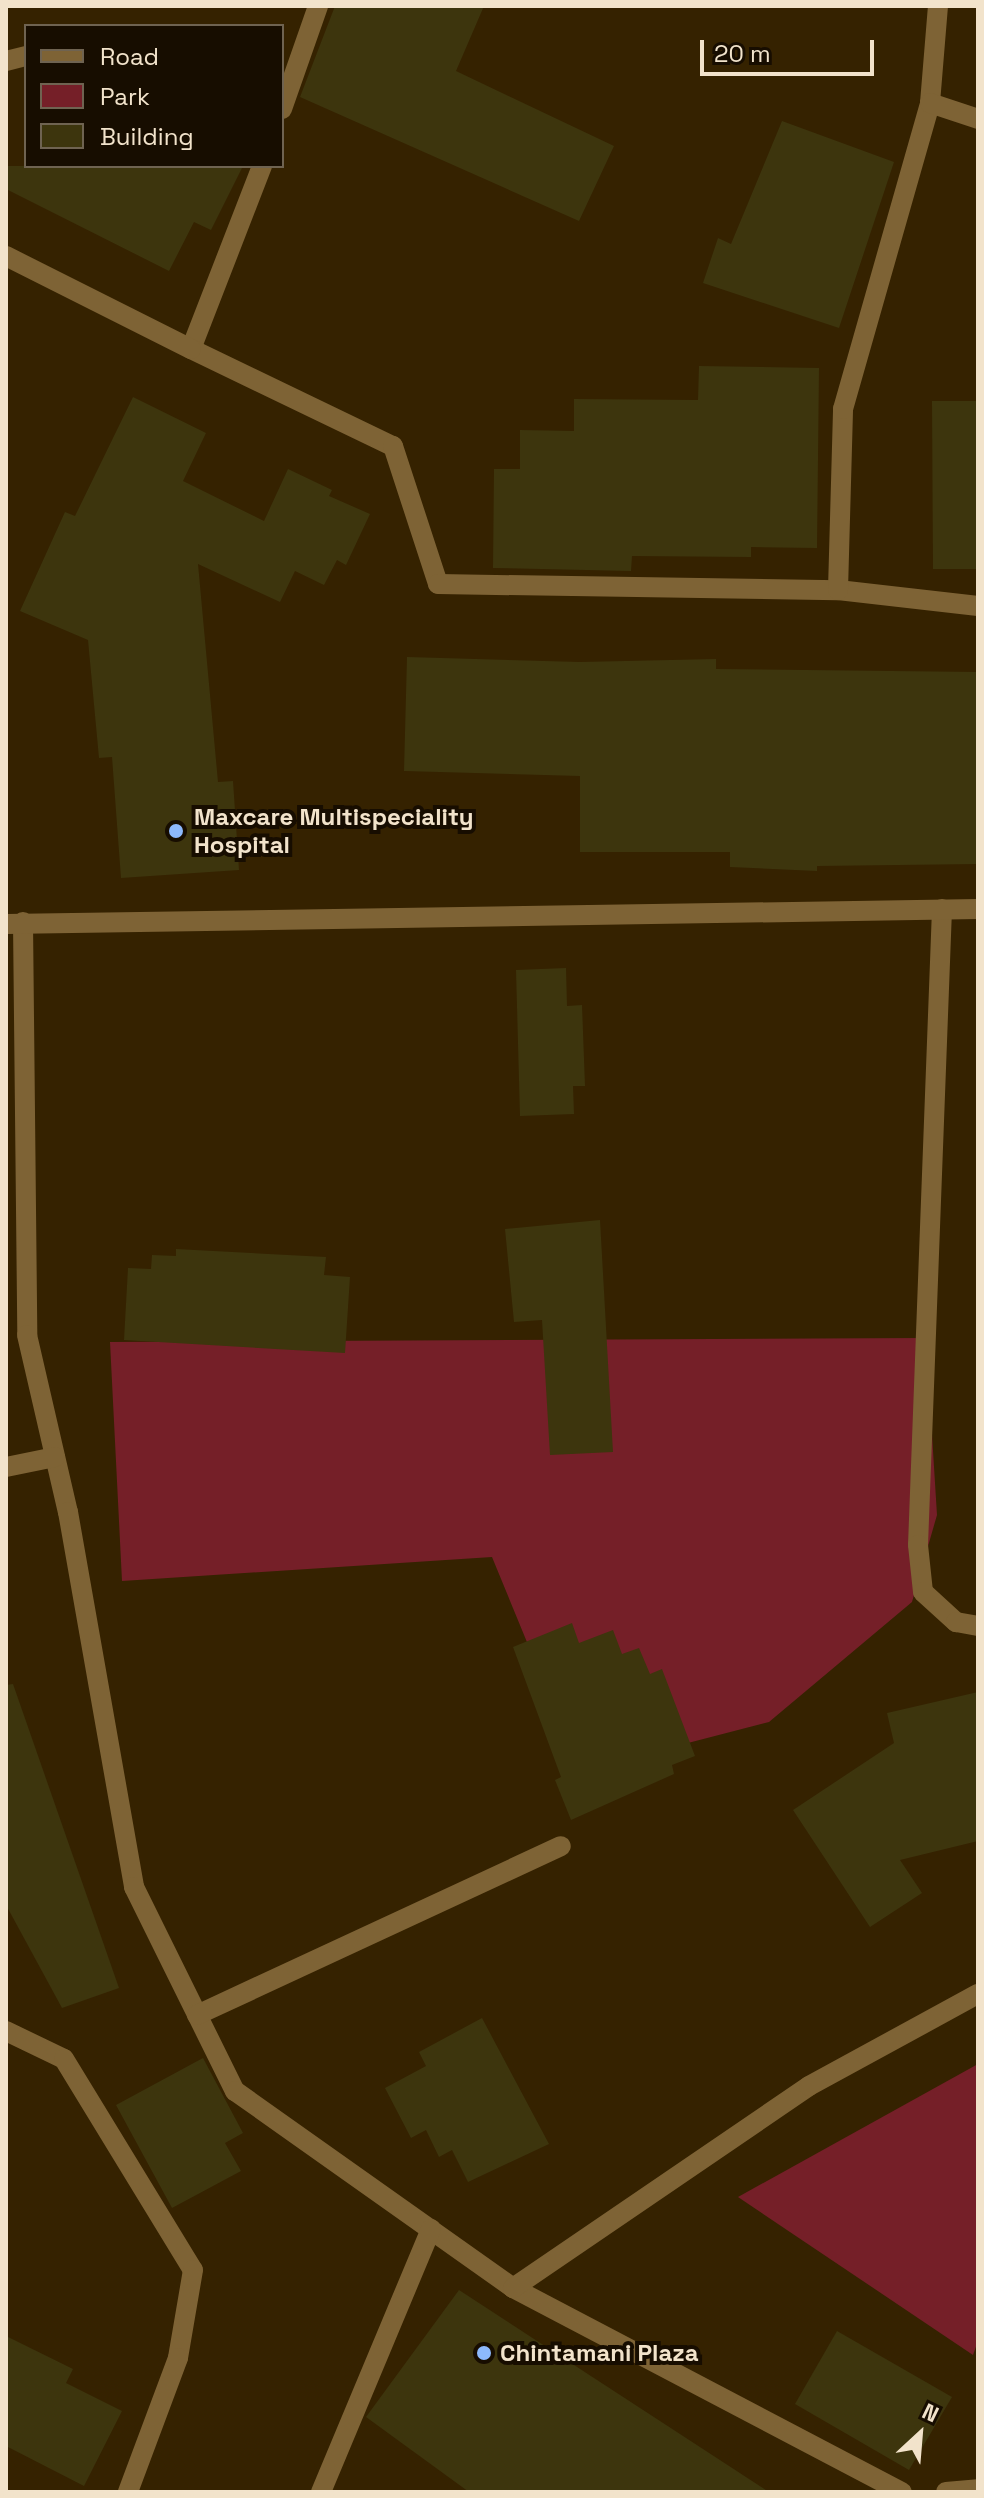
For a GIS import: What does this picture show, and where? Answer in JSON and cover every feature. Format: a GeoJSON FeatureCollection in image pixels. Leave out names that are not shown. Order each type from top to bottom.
{"type":"FeatureCollection","features":[{"type":"Feature","properties":{"kind":"street"},"geometry":{"type":"LineString","coordinates":[[284,103],[318,6]]}},
{"type":"Feature","properties":{"kind":"street"},"geometry":{"type":"LineString","coordinates":[[838,590],[843,409],[930,103],[938,6]]}},
{"type":"Feature","properties":{"kind":"street"},"geometry":{"type":"LineString","coordinates":[[930,103],[978,119]]}},
{"type":"Feature","properties":{"kind":"street"},"geometry":{"type":"LineString","coordinates":[[191,349],[261,168]]}},
{"type":"Feature","properties":{"kind":"street"},"geometry":{"type":"LineString","coordinates":[[6,256],[393,446],[438,584],[838,590],[978,606]]}},
{"type":"Feature","properties":{"kind":"street"},"geometry":{"type":"LineString","coordinates":[[942,909],[918,1545],[923,1592],[956,1622],[978,1626]]}},
{"type":"Feature","properties":{"kind":"street"},"geometry":{"type":"LineString","coordinates":[[902,2492],[513,2288],[235,2091],[134,1887],[55,1457],[27,1335],[14,923],[978,909]]}},
{"type":"Feature","properties":{"kind":"street"},"geometry":{"type":"LineString","coordinates":[[6,1467],[55,1457]]}},
{"type":"Feature","properties":{"kind":"street"},"geometry":{"type":"LineString","coordinates":[[197,2015],[561,1846]]}},
{"type":"Feature","properties":{"kind":"street"},"geometry":{"type":"LineString","coordinates":[[513,2288],[809,2086],[978,1994]]}},
{"type":"Feature","properties":{"kind":"street"},"geometry":{"type":"LineString","coordinates":[[6,2031],[64,2059],[193,2270],[178,2358],[128,2492]]}},
{"type":"Feature","properties":{"kind":"street"},"geometry":{"type":"LineString","coordinates":[[321,2492],[431,2229]]}},
{"type":"Feature","properties":{"kind":"street"},"geometry":{"type":"LineString","coordinates":[[946,2492],[978,2489]]}},
{"type":"Feature","properties":{"kind":"green space"},"geometry":{"type":"Polygon","coordinates":[[[926,1338],[937,1515],[912,1602],[769,1722],[580,1771],[492,1557],[122,1581],[110,1342],[926,1338]]]}},
{"type":"Feature","properties":{"kind":"green space"},"geometry":{"type":"Polygon","coordinates":[[[978,2064],[978,2341],[973,2355],[738,2197],[978,2064]]]}},
{"type":"Feature","properties":{"kind":"building"},"geometry":{"type":"Polygon","coordinates":[[[335,6],[484,6],[456,71],[614,146],[579,221],[300,97],[335,6]]]}},
{"type":"Feature","properties":{"kind":"building"},"geometry":{"type":"Polygon","coordinates":[[[782,121],[894,162],[839,328],[703,283],[718,238],[731,244],[782,121]]]}},
{"type":"Feature","properties":{"kind":"building"},"geometry":{"type":"Polygon","coordinates":[[[6,166],[242,168],[211,230],[194,222],[169,271],[6,189],[6,166]]]}},
{"type":"Feature","properties":{"kind":"building"},"geometry":{"type":"Polygon","coordinates":[[[699,366],[819,368],[817,548],[751,547],[751,557],[632,556],[631,571],[493,568],[494,469],[520,469],[520,430],[574,431],[574,399],[698,400],[699,366]]]}},
{"type":"Feature","properties":{"kind":"building"},"geometry":{"type":"Polygon","coordinates":[[[133,397],[206,433],[183,481],[264,521],[288,469],[332,490],[329,496],[370,514],[346,565],[337,560],[324,585],[295,571],[280,602],[198,564],[218,782],[233,781],[239,870],[121,878],[112,757],[99,758],[88,640],[20,611],[65,512],[75,516],[133,397]]]}},
{"type":"Feature","properties":{"kind":"building"},"geometry":{"type":"Polygon","coordinates":[[[932,401],[978,401],[978,569],[933,569],[932,401]]]}},
{"type":"Feature","properties":{"kind":"building"},"geometry":{"type":"Polygon","coordinates":[[[407,657],[580,662],[716,659],[716,669],[978,672],[978,864],[817,866],[817,871],[730,867],[730,852],[580,852],[580,776],[404,771],[407,657]]]}},
{"type":"Feature","properties":{"kind":"building"},"geometry":{"type":"Polygon","coordinates":[[[566,968],[567,1006],[582,1005],[585,1086],[573,1086],[574,1114],[520,1116],[516,970],[566,968]]]}},
{"type":"Feature","properties":{"kind":"building"},"geometry":{"type":"Polygon","coordinates":[[[600,1220],[613,1452],[550,1455],[542,1320],[514,1322],[505,1229],[600,1220]]]}},
{"type":"Feature","properties":{"kind":"building"},"geometry":{"type":"Polygon","coordinates":[[[176,1249],[326,1257],[324,1275],[350,1277],[345,1353],[124,1340],[128,1268],[151,1269],[152,1255],[176,1256],[176,1249]]]}},
{"type":"Feature","properties":{"kind":"building"},"geometry":{"type":"Polygon","coordinates":[[[572,1623],[579,1643],[613,1630],[622,1654],[639,1648],[650,1674],[662,1669],[695,1756],[672,1765],[674,1774],[571,1820],[555,1780],[561,1777],[513,1647],[572,1623]]]}},
{"type":"Feature","properties":{"kind":"building"},"geometry":{"type":"Polygon","coordinates":[[[13,1684],[119,1988],[62,2008],[6,1905],[6,1685],[13,1684]]]}},
{"type":"Feature","properties":{"kind":"building"},"geometry":{"type":"Polygon","coordinates":[[[978,1692],[978,1841],[900,1860],[922,1893],[870,1927],[793,1810],[894,1743],[887,1713],[978,1692]]]}},
{"type":"Feature","properties":{"kind":"building"},"geometry":{"type":"Polygon","coordinates":[[[482,2018],[549,2144],[468,2182],[452,2150],[439,2157],[426,2130],[411,2138],[385,2088],[426,2066],[419,2052],[482,2018]]]}},
{"type":"Feature","properties":{"kind":"building"},"geometry":{"type":"Polygon","coordinates":[[[203,2058],[243,2133],[225,2143],[241,2171],[172,2208],[116,2105],[203,2058]]]}},
{"type":"Feature","properties":{"kind":"building","name":"Chintamani Plaza"},"geometry":{"type":"Polygon","coordinates":[[[459,2290],[769,2492],[469,2492],[366,2417],[459,2290]]]}},
{"type":"Feature","properties":{"kind":"building"},"geometry":{"type":"Polygon","coordinates":[[[837,2331],[952,2397],[909,2470],[795,2404],[837,2331]]]}},
{"type":"Feature","properties":{"kind":"building"},"geometry":{"type":"Polygon","coordinates":[[[6,2336],[73,2369],[66,2383],[122,2411],[84,2486],[6,2446],[6,2336]]]}},
{"type":"Feature","properties":{"kind":"place","name":"Maxcare Multispeciality Hospital"},"geometry":{"type":"Point","coordinates":[176,831]}},
{"type":"Feature","properties":{"kind":"place","name":"Chintamani Plaza"},"geometry":{"type":"Point","coordinates":[484,2353]}}]}
